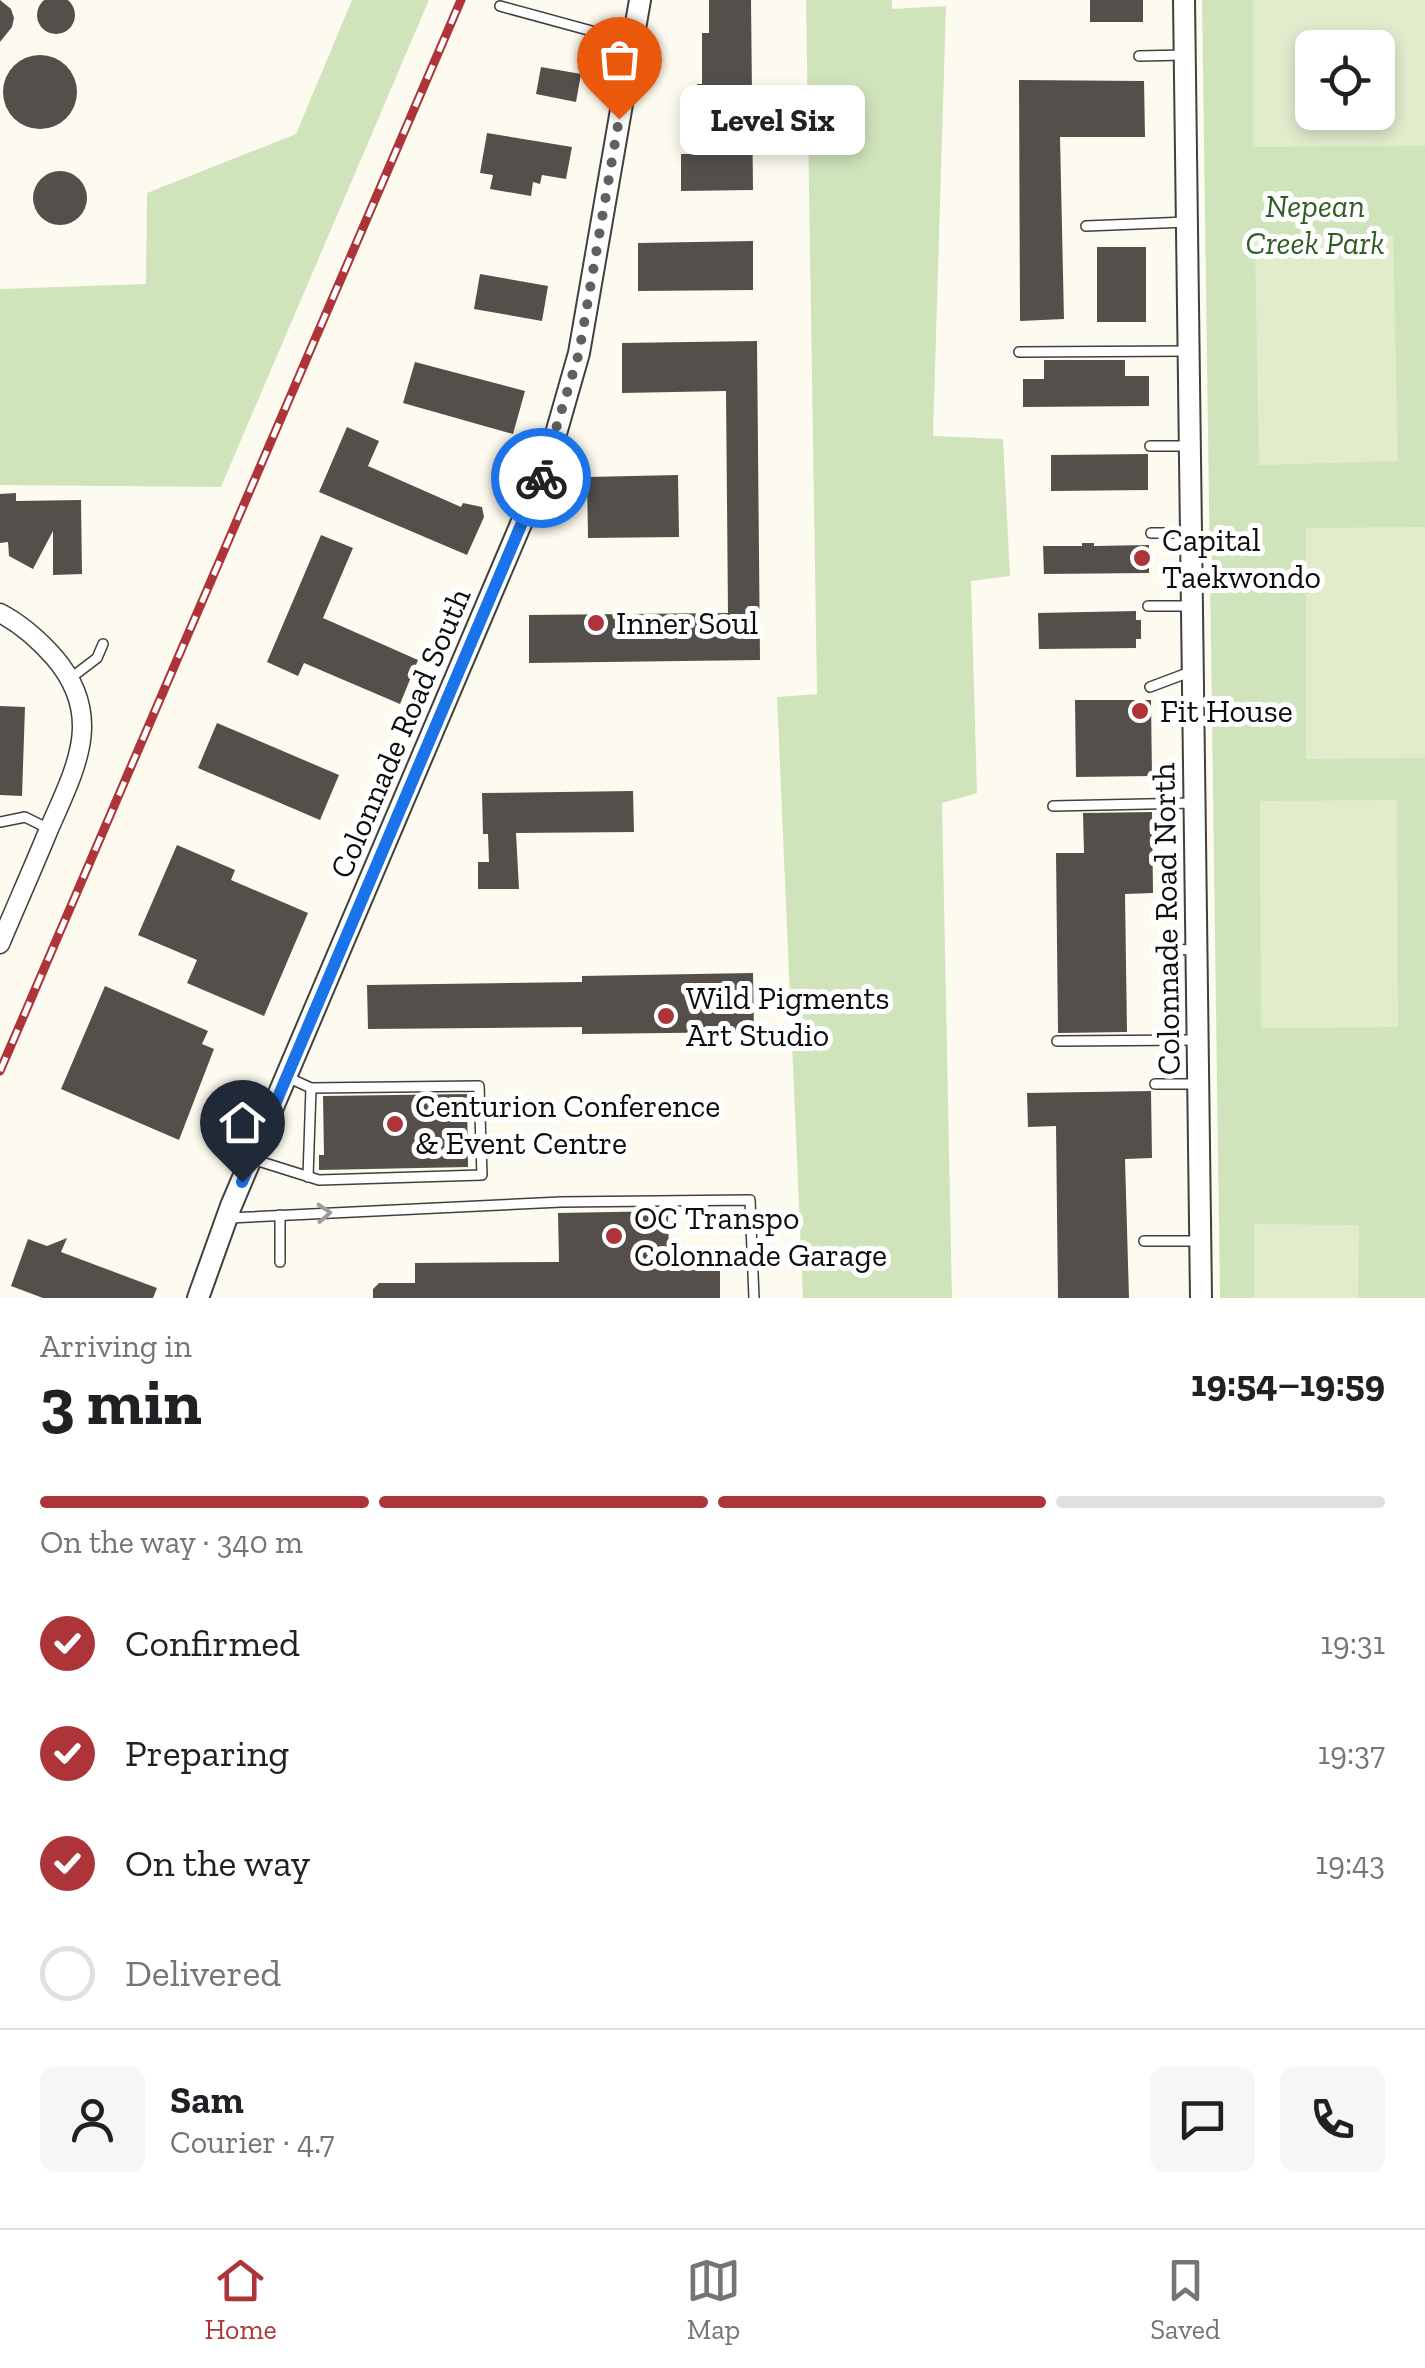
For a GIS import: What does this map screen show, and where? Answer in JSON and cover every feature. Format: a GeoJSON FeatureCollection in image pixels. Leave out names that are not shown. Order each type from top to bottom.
{"type":"FeatureCollection","features":[{"type":"Feature","properties":{"kind":"street","name":"Colonnade Road South"},"geometry":{"type":"LineString","coordinates":[[198,1298],[227,1218],[549,458],[579,353],[640,0]]}},
{"type":"Feature","properties":{"kind":"street","name":"Colonnade Road North"},"geometry":{"type":"LineString","coordinates":[[1184,0],[1202,1298]]}},
{"type":"Feature","properties":{"kind":"street"},"geometry":{"type":"LineString","coordinates":[[0,613],[28,631],[72,678],[80,700],[81,744],[74,770],[0,944]]}},
{"type":"Feature","properties":{"kind":"lane"},"geometry":{"type":"LineString","coordinates":[[500,6],[632,42]]}},
{"type":"Feature","properties":{"kind":"lane"},"geometry":{"type":"LineString","coordinates":[[1140,56],[1184,54]]}},
{"type":"Feature","properties":{"kind":"lane"},"geometry":{"type":"LineString","coordinates":[[1086,226],[1187,222]]}},
{"type":"Feature","properties":{"kind":"lane"},"geometry":{"type":"LineString","coordinates":[[1020,352],[1188,351]]}},
{"type":"Feature","properties":{"kind":"lane"},"geometry":{"type":"LineString","coordinates":[[1150,446],[1189,446]]}},
{"type":"Feature","properties":{"kind":"lane"},"geometry":{"type":"LineString","coordinates":[[1151,533],[1190,534]]}},
{"type":"Feature","properties":{"kind":"lane"},"geometry":{"type":"LineString","coordinates":[[1148,606],[1192,606]]}},
{"type":"Feature","properties":{"kind":"lane"},"geometry":{"type":"LineString","coordinates":[[72,678],[96,658],[103,644]]}},
{"type":"Feature","properties":{"kind":"lane"},"geometry":{"type":"LineString","coordinates":[[1150,687],[1192,671]]}},
{"type":"Feature","properties":{"kind":"lane"},"geometry":{"type":"LineString","coordinates":[[1053,806],[1194,803]]}},
{"type":"Feature","properties":{"kind":"lane"},"geometry":{"type":"LineString","coordinates":[[0,822],[25,817],[50,829]]}},
{"type":"Feature","properties":{"kind":"lane"},"geometry":{"type":"LineString","coordinates":[[1160,950],[1196,950]]}},
{"type":"Feature","properties":{"kind":"lane"},"geometry":{"type":"LineString","coordinates":[[1058,1041],[1198,1040]]}},
{"type":"Feature","properties":{"kind":"lane"},"geometry":{"type":"LineString","coordinates":[[252,1159],[318,1180],[482,1175],[479,1086],[311,1088],[286,1077]]}},
{"type":"Feature","properties":{"kind":"lane"},"geometry":{"type":"LineString","coordinates":[[1155,1084],[1198,1084]]}},
{"type":"Feature","properties":{"kind":"lane"},"geometry":{"type":"LineString","coordinates":[[308,1176],[311,1088]]}},
{"type":"Feature","properties":{"kind":"lane"},"geometry":{"type":"LineString","coordinates":[[227,1218],[561,1202],[750,1200],[754,1298]]}},
{"type":"Feature","properties":{"kind":"lane"},"geometry":{"type":"LineString","coordinates":[[280,1215],[280,1262]]}},
{"type":"Feature","properties":{"kind":"lane"},"geometry":{"type":"LineString","coordinates":[[1144,1241],[1200,1242]]}},
{"type":"Feature","properties":{"kind":"green space"},"geometry":{"type":"Polygon","coordinates":[[[352,0],[429,0],[221,487],[0,485],[0,289],[146,284],[147,193],[296,134],[352,0]]]}},
{"type":"Feature","properties":{"kind":"green space"},"geometry":{"type":"Polygon","coordinates":[[[806,0],[892,0],[892,9],[946,6],[933,436],[1003,439],[1010,576],[971,581],[977,793],[942,803],[952,1298],[803,1298],[777,697],[817,694],[806,0]]]}},
{"type":"Feature","properties":{"kind":"green space","name":"Nepean Creek Park"},"geometry":{"type":"Polygon","coordinates":[[[1202,0],[1425,0],[1425,1298],[1220,1298],[1202,0]]]}},
{"type":"Feature","properties":{"kind":"green space"},"geometry":{"type":"Polygon","coordinates":[[[1253,0],[1425,0],[1425,146],[1253,147],[1253,0]]]}},
{"type":"Feature","properties":{"kind":"green space"},"geometry":{"type":"Polygon","coordinates":[[[1393,236],[1398,461],[1259,465],[1255,239],[1393,236]]]}},
{"type":"Feature","properties":{"kind":"green space"},"geometry":{"type":"Polygon","coordinates":[[[1425,527],[1425,758],[1306,759],[1306,528],[1425,527]]]}},
{"type":"Feature","properties":{"kind":"green space"},"geometry":{"type":"Polygon","coordinates":[[[1397,800],[1398,1027],[1261,1028],[1260,801],[1397,800]]]}},
{"type":"Feature","properties":{"kind":"green space"},"geometry":{"type":"Polygon","coordinates":[[[1254,1224],[1359,1225],[1358,1298],[1254,1298],[1254,1224]]]}},
{"type":"Feature","properties":{"kind":"building"},"geometry":{"type":"Polygon","coordinates":[[[48,-1],[64,-1],[73,8],[73,22],[63,32],[49,32],[39,22],[39,8],[48,-1]]]}},
{"type":"Feature","properties":{"kind":"building"},"geometry":{"type":"Polygon","coordinates":[[[0,0],[11,9],[14,18],[0,42],[0,0]]]}},
{"type":"Feature","properties":{"kind":"building"},"geometry":{"type":"Polygon","coordinates":[[[709,0],[751,0],[753,190],[681,191],[681,154],[689,154],[689,120],[697,120],[702,33],[709,33],[709,0]]]}},
{"type":"Feature","properties":{"kind":"building"},"geometry":{"type":"Polygon","coordinates":[[[1090,0],[1143,0],[1143,22],[1090,22],[1090,0]]]}},
{"type":"Feature","properties":{"kind":"building"},"geometry":{"type":"Polygon","coordinates":[[[40,55],[66,66],[77,92],[66,118],[40,129],[14,118],[3,92],[14,66],[40,55]]]}},
{"type":"Feature","properties":{"kind":"building"},"geometry":{"type":"Polygon","coordinates":[[[541,67],[581,74],[576,102],[536,94],[541,67]]]}},
{"type":"Feature","properties":{"kind":"building"},"geometry":{"type":"Polygon","coordinates":[[[1019,80],[1144,81],[1145,137],[1060,137],[1064,319],[1020,321],[1019,80]]]}},
{"type":"Feature","properties":{"kind":"building"},"geometry":{"type":"Polygon","coordinates":[[[487,133],[572,147],[566,179],[542,175],[540,184],[533,182],[531,196],[490,189],[493,175],[480,173],[487,133]]]}},
{"type":"Feature","properties":{"kind":"building"},"geometry":{"type":"Polygon","coordinates":[[[60,171],[79,179],[87,198],[79,217],[60,225],[41,217],[33,198],[41,179],[60,171]]]}},
{"type":"Feature","properties":{"kind":"building"},"geometry":{"type":"Polygon","coordinates":[[[753,241],[753,290],[638,291],[638,243],[753,241]]]}},
{"type":"Feature","properties":{"kind":"building"},"geometry":{"type":"Polygon","coordinates":[[[1097,247],[1146,247],[1146,322],[1097,322],[1097,247]]]}},
{"type":"Feature","properties":{"kind":"building"},"geometry":{"type":"Polygon","coordinates":[[[480,274],[548,286],[542,321],[474,309],[480,274]]]}},
{"type":"Feature","properties":{"kind":"building"},"geometry":{"type":"Polygon","coordinates":[[[757,341],[760,660],[529,663],[529,615],[728,613],[726,391],[622,393],[622,343],[757,341]]]}},
{"type":"Feature","properties":{"kind":"building"},"geometry":{"type":"Polygon","coordinates":[[[1044,360],[1125,360],[1125,376],[1149,376],[1149,406],[1023,407],[1023,379],[1044,379],[1044,360]]]}},
{"type":"Feature","properties":{"kind":"building"},"geometry":{"type":"Polygon","coordinates":[[[415,362],[525,391],[513,434],[403,403],[415,362]]]}},
{"type":"Feature","properties":{"kind":"building"},"geometry":{"type":"Polygon","coordinates":[[[347,427],[379,441],[368,466],[461,507],[463,503],[482,507],[484,517],[467,555],[319,492],[347,427]]]}},
{"type":"Feature","properties":{"kind":"building"},"geometry":{"type":"Polygon","coordinates":[[[1148,454],[1148,490],[1051,491],[1051,455],[1148,454]]]}},
{"type":"Feature","properties":{"kind":"building"},"geometry":{"type":"Polygon","coordinates":[[[678,475],[679,537],[588,538],[587,477],[678,475]]]}},
{"type":"Feature","properties":{"kind":"building"},"geometry":{"type":"Polygon","coordinates":[[[16,493],[16,501],[81,500],[82,574],[53,575],[53,531],[33,569],[9,556],[8,542],[0,543],[0,494],[16,493]]]}},
{"type":"Feature","properties":{"kind":"building"},"geometry":{"type":"Polygon","coordinates":[[[321,535],[353,548],[323,618],[418,660],[400,704],[304,663],[298,676],[267,662],[321,535]]]}},
{"type":"Feature","properties":{"kind":"building"},"geometry":{"type":"Polygon","coordinates":[[[1149,545],[1149,573],[1044,574],[1043,546],[1149,545]]]}},
{"type":"Feature","properties":{"kind":"building"},"geometry":{"type":"Polygon","coordinates":[[[1136,611],[1136,620],[1141,620],[1141,639],[1136,639],[1136,648],[1039,649],[1038,613],[1136,611]]]}},
{"type":"Feature","properties":{"kind":"building"},"geometry":{"type":"Polygon","coordinates":[[[1075,700],[1151,700],[1152,776],[1076,777],[1075,700]]]}},
{"type":"Feature","properties":{"kind":"building"},"geometry":{"type":"Polygon","coordinates":[[[0,706],[25,707],[22,796],[0,795],[0,706]]]}},
{"type":"Feature","properties":{"kind":"building"},"geometry":{"type":"Polygon","coordinates":[[[217,723],[339,775],[320,820],[198,768],[217,723]]]}},
{"type":"Feature","properties":{"kind":"building"},"geometry":{"type":"Polygon","coordinates":[[[633,791],[634,832],[516,833],[519,889],[478,889],[478,862],[489,862],[488,834],[483,834],[482,793],[633,791]]]}},
{"type":"Feature","properties":{"kind":"building"},"geometry":{"type":"Polygon","coordinates":[[[1152,812],[1153,893],[1125,894],[1127,1032],[1058,1033],[1056,853],[1084,853],[1083,813],[1152,812]]]}},
{"type":"Feature","properties":{"kind":"building"},"geometry":{"type":"Polygon","coordinates":[[[177,845],[235,870],[231,880],[308,913],[264,1016],[187,983],[197,960],[138,935],[177,845]]]}},
{"type":"Feature","properties":{"kind":"building"},"geometry":{"type":"Polygon","coordinates":[[[753,973],[754,1032],[582,1034],[582,1027],[368,1029],[367,985],[582,982],[582,976],[753,973]]]}},
{"type":"Feature","properties":{"kind":"building"},"geometry":{"type":"Polygon","coordinates":[[[105,986],[208,1031],[202,1044],[214,1049],[179,1140],[61,1089],[105,986]]]}},
{"type":"Feature","properties":{"kind":"building"},"geometry":{"type":"Polygon","coordinates":[[[1151,1091],[1152,1158],[1125,1159],[1129,1298],[1058,1298],[1056,1126],[1028,1127],[1027,1093],[1151,1091]]]}},
{"type":"Feature","properties":{"kind":"building","name":"Centurion Conference & Event Centre"},"geometry":{"type":"Polygon","coordinates":[[[467,1094],[468,1167],[319,1170],[319,1155],[324,1155],[323,1096],[467,1094]]]}},
{"type":"Feature","properties":{"kind":"building","name":"OC Transpo Colonnade Garage"},"geometry":{"type":"Polygon","coordinates":[[[668,1211],[669,1260],[720,1260],[720,1298],[373,1298],[373,1289],[379,1283],[415,1283],[415,1263],[559,1262],[558,1213],[668,1211]]]}},
{"type":"Feature","properties":{"kind":"building"},"geometry":{"type":"Polygon","coordinates":[[[67,1238],[61,1252],[157,1288],[153,1298],[43,1298],[11,1286],[28,1239],[47,1246],[67,1238]]]}},
{"type":"Feature","properties":{"kind":"railway"},"geometry":{"type":"LineString","coordinates":[[0,1071],[461,0]]}},
{"type":"Feature","properties":{"kind":"way so far"},"geometry":{"type":"LineString","coordinates":[[541,478],[579,353],[619,119]]}},
{"type":"Feature","properties":{"kind":"place","name":"Level Six"},"geometry":{"type":"Point","coordinates":[619,119]}},
{"type":"Feature","properties":{"kind":"place","name":"Capital Taekwondo"},"geometry":{"type":"Point","coordinates":[1142,558]}},
{"type":"Feature","properties":{"kind":"place","name":"Inner Soul"},"geometry":{"type":"Point","coordinates":[596,623]}},
{"type":"Feature","properties":{"kind":"place","name":"Fit House"},"geometry":{"type":"Point","coordinates":[1140,711]}},
{"type":"Feature","properties":{"kind":"place","name":"Wild Pigments Art Studio"},"geometry":{"type":"Point","coordinates":[666,1016]}},
{"type":"Feature","properties":{"kind":"place","name":"Centurion Conference & Event Centre"},"geometry":{"type":"Point","coordinates":[395,1124]}},
{"type":"Feature","properties":{"kind":"place","name":"OC Transpo Colonnade Garage"},"geometry":{"type":"Point","coordinates":[614,1236]}},
{"type":"Feature","properties":{"kind":"route"},"geometry":{"type":"LineString","coordinates":[[242,1182],[541,478]]}}]}
